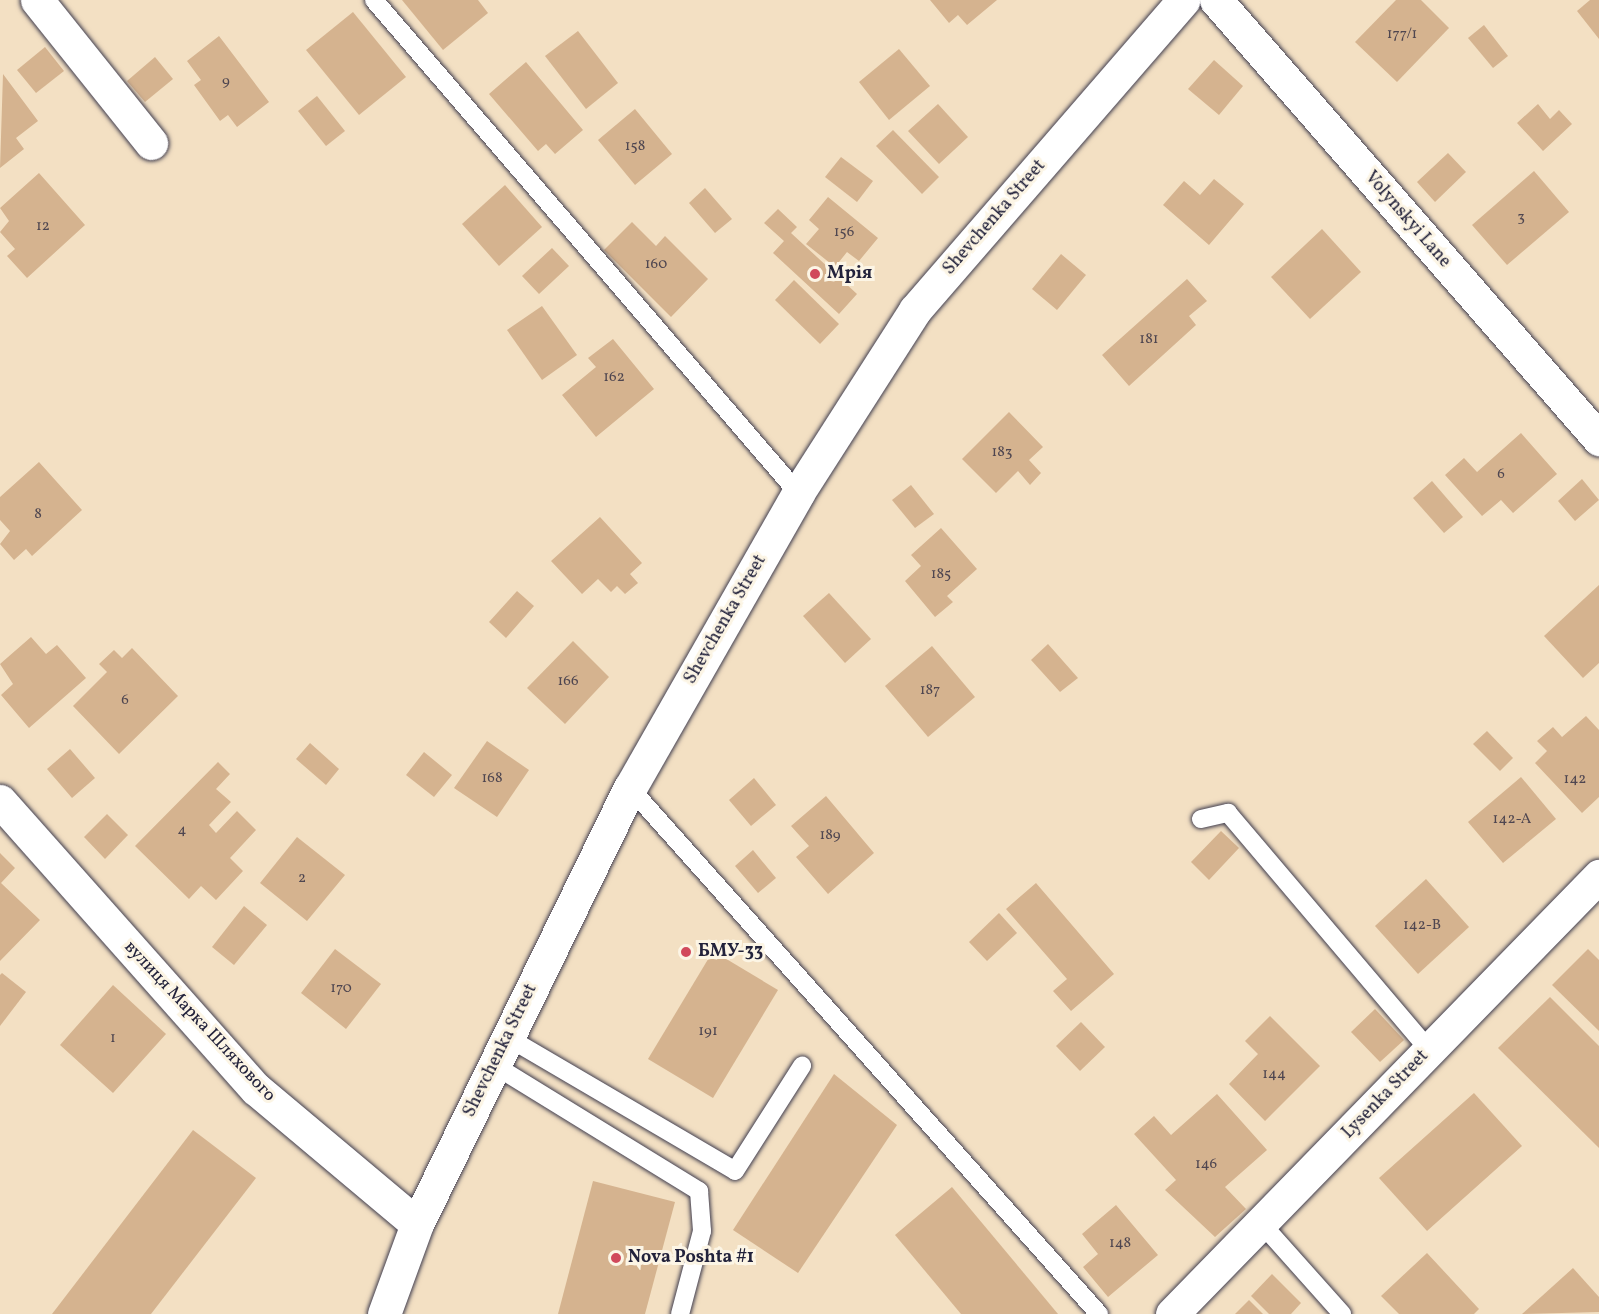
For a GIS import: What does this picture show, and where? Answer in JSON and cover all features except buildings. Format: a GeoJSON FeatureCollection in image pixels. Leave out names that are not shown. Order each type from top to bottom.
{"type":"FeatureCollection","features":[{"type":"Feature","properties":{"kind":"street"},"geometry":{"type":"LineString","coordinates":[[37,0],[151,143]]}},
{"type":"Feature","properties":{"kind":"street","name":"Shevchenka Street"},"geometry":{"type":"LineString","coordinates":[[384,1314],[417,1224],[630,788],[798,493],[915,310],[1184,0]]}},
{"type":"Feature","properties":{"kind":"street","name":"Volynskyi Lane"},"geometry":{"type":"LineString","coordinates":[[1216,0],[1599,439]]}},
{"type":"Feature","properties":{"kind":"street","name":"вулиця Марка Шляхового"},"geometry":{"type":"LineString","coordinates":[[0,801],[256,1089],[417,1224]]}},
{"type":"Feature","properties":{"kind":"street","name":"Lysenka Street"},"geometry":{"type":"LineString","coordinates":[[1172,1314],[1599,876]]}},
{"type":"Feature","properties":{"kind":"lane"},"geometry":{"type":"LineString","coordinates":[[374,0],[798,493]]}},
{"type":"Feature","properties":{"kind":"lane"},"geometry":{"type":"LineString","coordinates":[[630,788],[1099,1314]]}},
{"type":"Feature","properties":{"kind":"lane"},"geometry":{"type":"LineString","coordinates":[[1201,819],[1228,813],[1429,1050]]}},
{"type":"Feature","properties":{"kind":"lane"},"geometry":{"type":"LineString","coordinates":[[501,1051],[735,1172],[802,1066]]}},
{"type":"Feature","properties":{"kind":"lane"},"geometry":{"type":"LineString","coordinates":[[501,1051],[699,1191],[702,1231],[680,1314]]}},
{"type":"Feature","properties":{"kind":"lane"},"geometry":{"type":"LineString","coordinates":[[1261,1223],[1342,1314]]}},
{"type":"Feature","properties":{"kind":"place","name":"Мрія"},"geometry":{"type":"Point","coordinates":[815,274]}},
{"type":"Feature","properties":{"kind":"place","name":"БМУ-33"},"geometry":{"type":"Point","coordinates":[686,952]}},
{"type":"Feature","properties":{"kind":"place","name":"Nova Poshta #1"},"geometry":{"type":"Point","coordinates":[616,1258]}}]}
